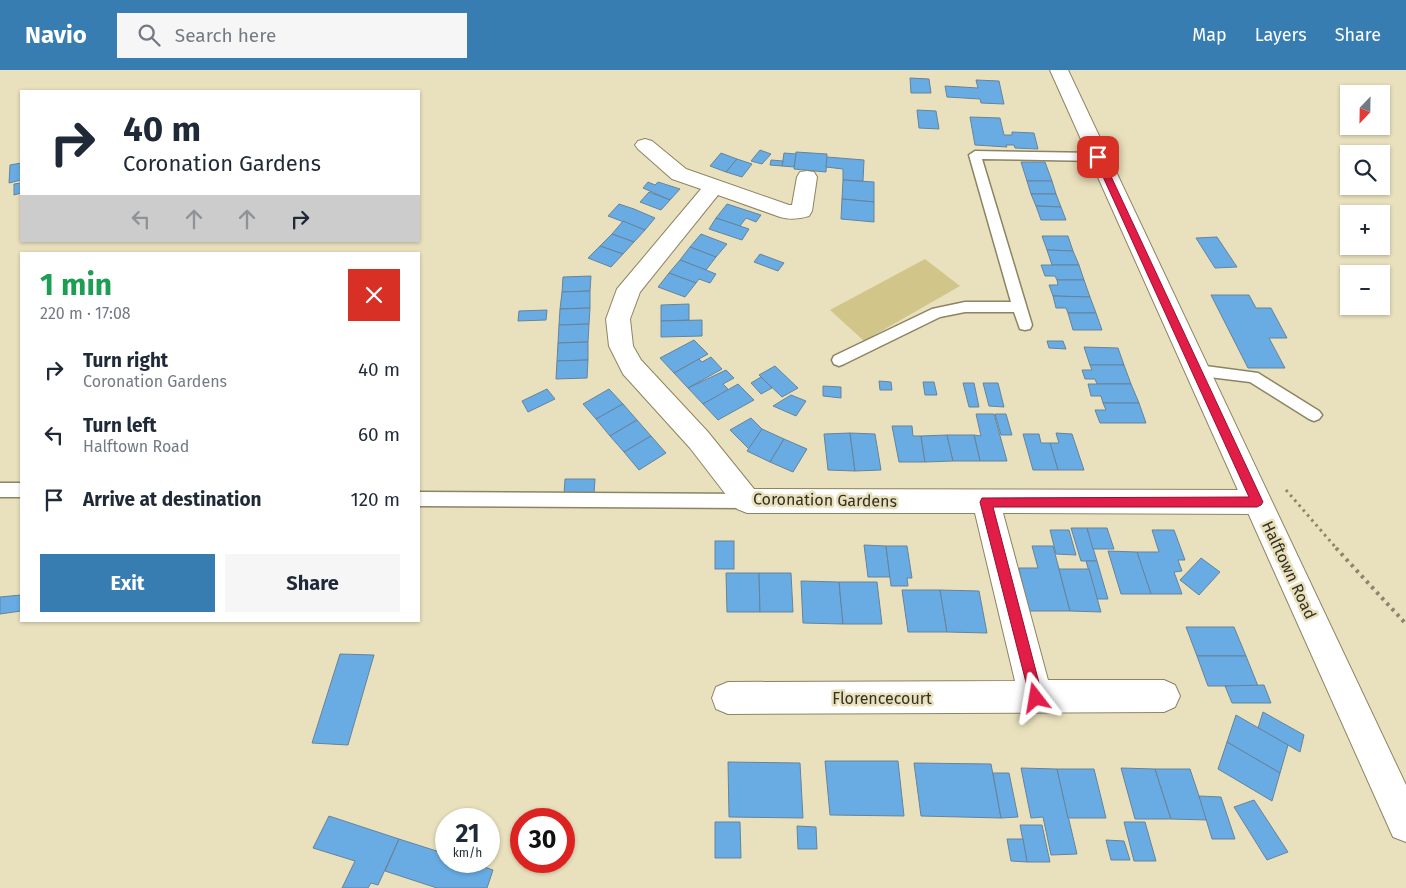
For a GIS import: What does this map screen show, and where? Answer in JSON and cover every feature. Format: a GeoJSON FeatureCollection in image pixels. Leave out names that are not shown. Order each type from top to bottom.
{"type":"FeatureCollection","features":[{"type":"Feature","properties":{"kind":"street","name":"Halftown Road"},"geometry":{"type":"LineString","coordinates":[[1059,70],[1406,824]]}},
{"type":"Feature","properties":{"kind":"street"},"geometry":{"type":"LineString","coordinates":[[645,146],[679,174],[788,212],[800,211],[806,177]]}},
{"type":"Feature","properties":{"kind":"street","name":"Coronation Gardens"},"geometry":{"type":"LineString","coordinates":[[714,186],[629,289],[618,319],[621,346],[632,367],[699,440],[747,501],[1257,502]]}},
{"type":"Feature","properties":{"kind":"street"},"geometry":{"type":"LineString","coordinates":[[986,502],[1036,698]]}},
{"type":"Feature","properties":{"kind":"street","name":"Florencecourt"},"geometry":{"type":"LineString","coordinates":[[728,698],[1164,696]]}},
{"type":"Feature","properties":{"kind":"lane"},"geometry":{"type":"LineString","coordinates":[[1025,326],[975,155],[1098,157]]}},
{"type":"Feature","properties":{"kind":"lane"},"geometry":{"type":"LineString","coordinates":[[839,360],[937,313],[965,307],[1020,306]]}},
{"type":"Feature","properties":{"kind":"lane"},"geometry":{"type":"LineString","coordinates":[[1198,371],[1253,377],[1314,415]]}},
{"type":"Feature","properties":{"kind":"lane"},"geometry":{"type":"LineString","coordinates":[[0,490],[20,490]]}},
{"type":"Feature","properties":{"kind":"lane"},"geometry":{"type":"LineString","coordinates":[[420,499],[747,501]]}},
{"type":"Feature","properties":{"kind":"shaded area"},"geometry":{"type":"Polygon","coordinates":[[[925,259],[960,286],[864,341],[830,310],[925,259]]]}},
{"type":"Feature","properties":{"kind":"building"},"geometry":{"type":"Polygon","coordinates":[[[910,78],[929,79],[931,93],[911,93],[910,78]]]}},
{"type":"Feature","properties":{"kind":"building"},"geometry":{"type":"Polygon","coordinates":[[[976,80],[999,81],[1004,104],[981,103],[980,99],[947,97],[945,86],[978,88],[976,80]]]}},
{"type":"Feature","properties":{"kind":"building"},"geometry":{"type":"Polygon","coordinates":[[[917,110],[936,111],[939,129],[919,128],[917,110]]]}},
{"type":"Feature","properties":{"kind":"building"},"geometry":{"type":"Polygon","coordinates":[[[970,117],[1000,118],[1004,135],[1012,135],[1012,132],[1034,133],[1038,149],[1015,148],[1014,145],[1006,145],[1007,147],[975,145],[970,117]]]}},
{"type":"Feature","properties":{"kind":"building"},"geometry":{"type":"Polygon","coordinates":[[[760,150],[771,154],[762,164],[751,161],[760,150]]]}},
{"type":"Feature","properties":{"kind":"building"},"geometry":{"type":"Polygon","coordinates":[[[796,152],[827,154],[826,172],[794,169],[796,152]]]}},
{"type":"Feature","properties":{"kind":"building"},"geometry":{"type":"Polygon","coordinates":[[[721,153],[737,159],[726,172],[710,166],[721,153]]]}},
{"type":"Feature","properties":{"kind":"building"},"geometry":{"type":"Polygon","coordinates":[[[784,153],[796,154],[794,167],[782,166],[784,153]]]}},
{"type":"Feature","properties":{"kind":"building"},"geometry":{"type":"Polygon","coordinates":[[[827,157],[864,160],[863,181],[843,180],[843,169],[826,167],[827,157]]]}},
{"type":"Feature","properties":{"kind":"building"},"geometry":{"type":"Polygon","coordinates":[[[737,159],[752,164],[742,177],[726,172],[737,159]]]}},
{"type":"Feature","properties":{"kind":"building"},"geometry":{"type":"Polygon","coordinates":[[[771,160],[783,161],[782,166],[770,165],[771,160]]]}},
{"type":"Feature","properties":{"kind":"building"},"geometry":{"type":"Polygon","coordinates":[[[1021,162],[1045,162],[1052,181],[1027,181],[1021,162]]]}},
{"type":"Feature","properties":{"kind":"building"},"geometry":{"type":"Polygon","coordinates":[[[20,163],[20,180],[9,183],[10,165],[20,163]]]}},
{"type":"Feature","properties":{"kind":"building"},"geometry":{"type":"Polygon","coordinates":[[[843,180],[874,182],[874,202],[842,199],[843,180]]]}},
{"type":"Feature","properties":{"kind":"building"},"geometry":{"type":"Polygon","coordinates":[[[1027,181],[1052,181],[1056,194],[1031,194],[1027,181]]]}},
{"type":"Feature","properties":{"kind":"building"},"geometry":{"type":"Polygon","coordinates":[[[648,182],[655,185],[658,182],[680,189],[670,200],[643,188],[648,182]]]}},
{"type":"Feature","properties":{"kind":"building"},"geometry":{"type":"Polygon","coordinates":[[[20,183],[20,193],[14,195],[14,184],[20,183]]]}},
{"type":"Feature","properties":{"kind":"building"},"geometry":{"type":"Polygon","coordinates":[[[649,192],[670,200],[661,210],[640,202],[649,192]]]}},
{"type":"Feature","properties":{"kind":"building"},"geometry":{"type":"Polygon","coordinates":[[[1031,194],[1056,194],[1061,207],[1036,206],[1031,194]]]}},
{"type":"Feature","properties":{"kind":"building"},"geometry":{"type":"Polygon","coordinates":[[[842,199],[874,202],[874,222],[841,219],[842,199]]]}},
{"type":"Feature","properties":{"kind":"building"},"geometry":{"type":"Polygon","coordinates":[[[619,204],[655,218],[645,230],[608,216],[619,204]]]}},
{"type":"Feature","properties":{"kind":"building"},"geometry":{"type":"Polygon","coordinates":[[[727,204],[761,215],[756,222],[746,218],[740,226],[716,218],[727,204]]]}},
{"type":"Feature","properties":{"kind":"building"},"geometry":{"type":"Polygon","coordinates":[[[1036,206],[1061,207],[1066,220],[1041,220],[1036,206]]]}},
{"type":"Feature","properties":{"kind":"building"},"geometry":{"type":"Polygon","coordinates":[[[716,218],[749,229],[742,240],[709,229],[716,218]]]}},
{"type":"Feature","properties":{"kind":"building"},"geometry":{"type":"Polygon","coordinates":[[[623,221],[645,230],[634,242],[612,234],[623,221]]]}},
{"type":"Feature","properties":{"kind":"building"},"geometry":{"type":"Polygon","coordinates":[[[612,234],[634,242],[623,254],[600,246],[612,234]]]}},
{"type":"Feature","properties":{"kind":"building"},"geometry":{"type":"Polygon","coordinates":[[[701,234],[727,244],[716,257],[690,247],[701,234]]]}},
{"type":"Feature","properties":{"kind":"building"},"geometry":{"type":"Polygon","coordinates":[[[1042,236],[1068,236],[1073,251],[1047,250],[1042,236]]]}},
{"type":"Feature","properties":{"kind":"building"},"geometry":{"type":"Polygon","coordinates":[[[1217,237],[1237,267],[1215,268],[1196,238],[1217,237]]]}},
{"type":"Feature","properties":{"kind":"building"},"geometry":{"type":"Polygon","coordinates":[[[600,246],[623,254],[611,267],[588,258],[600,246]]]}},
{"type":"Feature","properties":{"kind":"building"},"geometry":{"type":"Polygon","coordinates":[[[690,247],[716,257],[706,270],[680,260],[690,247]]]}},
{"type":"Feature","properties":{"kind":"building"},"geometry":{"type":"Polygon","coordinates":[[[1047,250],[1073,251],[1079,265],[1052,265],[1047,250]]]}},
{"type":"Feature","properties":{"kind":"building"},"geometry":{"type":"Polygon","coordinates":[[[760,254],[784,263],[778,271],[754,262],[760,254]]]}},
{"type":"Feature","properties":{"kind":"building"},"geometry":{"type":"Polygon","coordinates":[[[680,260],[716,274],[710,283],[699,279],[696,283],[669,273],[680,260]]]}},
{"type":"Feature","properties":{"kind":"building"},"geometry":{"type":"Polygon","coordinates":[[[1041,265],[1079,265],[1084,280],[1057,280],[1055,276],[1045,276],[1041,265]]]}},
{"type":"Feature","properties":{"kind":"building"},"geometry":{"type":"Polygon","coordinates":[[[669,273],[696,283],[685,297],[658,287],[669,273]]]}},
{"type":"Feature","properties":{"kind":"building"},"geometry":{"type":"Polygon","coordinates":[[[591,276],[590,291],[562,292],[563,277],[591,276]]]}},
{"type":"Feature","properties":{"kind":"building"},"geometry":{"type":"Polygon","coordinates":[[[1057,280],[1084,280],[1090,297],[1053,296],[1049,285],[1058,285],[1057,280]]]}},
{"type":"Feature","properties":{"kind":"building"},"geometry":{"type":"Polygon","coordinates":[[[590,291],[590,308],[560,309],[562,292],[590,291]]]}},
{"type":"Feature","properties":{"kind":"building"},"geometry":{"type":"Polygon","coordinates":[[[1211,295],[1249,295],[1256,308],[1271,308],[1287,338],[1269,338],[1285,368],[1248,368],[1211,295]]]}},
{"type":"Feature","properties":{"kind":"building"},"geometry":{"type":"Polygon","coordinates":[[[1053,296],[1090,297],[1096,313],[1068,313],[1066,308],[1056,308],[1053,296]]]}},
{"type":"Feature","properties":{"kind":"building"},"geometry":{"type":"Polygon","coordinates":[[[689,304],[689,320],[661,321],[661,305],[689,304]]]}},
{"type":"Feature","properties":{"kind":"building"},"geometry":{"type":"Polygon","coordinates":[[[590,308],[589,324],[559,325],[560,309],[590,308]]]}},
{"type":"Feature","properties":{"kind":"building"},"geometry":{"type":"Polygon","coordinates":[[[547,310],[546,320],[518,321],[519,311],[547,310]]]}},
{"type":"Feature","properties":{"kind":"building"},"geometry":{"type":"Polygon","coordinates":[[[1068,313],[1096,313],[1102,330],[1073,330],[1068,313]]]}},
{"type":"Feature","properties":{"kind":"building"},"geometry":{"type":"Polygon","coordinates":[[[702,320],[702,336],[661,337],[661,321],[702,320]]]}},
{"type":"Feature","properties":{"kind":"building"},"geometry":{"type":"Polygon","coordinates":[[[589,324],[588,342],[558,343],[559,325],[589,324]]]}},
{"type":"Feature","properties":{"kind":"building"},"geometry":{"type":"Polygon","coordinates":[[[694,340],[708,354],[674,373],[660,358],[694,340]]]}},
{"type":"Feature","properties":{"kind":"building"},"geometry":{"type":"Polygon","coordinates":[[[1047,341],[1063,341],[1066,349],[1049,348],[1047,341]]]}},
{"type":"Feature","properties":{"kind":"building"},"geometry":{"type":"Polygon","coordinates":[[[588,342],[588,360],[557,361],[558,343],[588,342]]]}},
{"type":"Feature","properties":{"kind":"building"},"geometry":{"type":"Polygon","coordinates":[[[1084,347],[1118,348],[1124,365],[1090,365],[1084,347]]]}},
{"type":"Feature","properties":{"kind":"building"},"geometry":{"type":"Polygon","coordinates":[[[711,357],[722,369],[688,388],[674,373],[699,359],[702,362],[711,357]]]}},
{"type":"Feature","properties":{"kind":"building"},"geometry":{"type":"Polygon","coordinates":[[[588,360],[587,378],[556,379],[557,361],[588,360]]]}},
{"type":"Feature","properties":{"kind":"building"},"geometry":{"type":"Polygon","coordinates":[[[1090,365],[1124,365],[1131,384],[1097,384],[1095,379],[1085,379],[1082,370],[1092,370],[1090,365]]]}},
{"type":"Feature","properties":{"kind":"building"},"geometry":{"type":"Polygon","coordinates":[[[775,366],[798,388],[782,397],[759,375],[775,366]]]}},
{"type":"Feature","properties":{"kind":"building"},"geometry":{"type":"Polygon","coordinates":[[[726,370],[734,378],[723,384],[729,390],[703,404],[688,388],[726,370]]]}},
{"type":"Feature","properties":{"kind":"building"},"geometry":{"type":"Polygon","coordinates":[[[761,377],[772,388],[761,394],[751,383],[761,377]]]}},
{"type":"Feature","properties":{"kind":"building"},"geometry":{"type":"Polygon","coordinates":[[[879,381],[891,382],[892,390],[880,390],[879,381]]]}},
{"type":"Feature","properties":{"kind":"building"},"geometry":{"type":"Polygon","coordinates":[[[923,382],[934,382],[937,395],[925,395],[923,382]]]}},
{"type":"Feature","properties":{"kind":"building"},"geometry":{"type":"Polygon","coordinates":[[[963,383],[974,383],[979,407],[969,407],[963,383]]]}},
{"type":"Feature","properties":{"kind":"building"},"geometry":{"type":"Polygon","coordinates":[[[983,383],[998,383],[1004,407],[989,406],[983,383]]]}},
{"type":"Feature","properties":{"kind":"building"},"geometry":{"type":"Polygon","coordinates":[[[738,384],[754,400],[718,420],[703,404],[738,384]]]}},
{"type":"Feature","properties":{"kind":"building"},"geometry":{"type":"Polygon","coordinates":[[[1088,384],[1131,384],[1139,403],[1103,403],[1101,396],[1091,396],[1088,384]]]}},
{"type":"Feature","properties":{"kind":"building"},"geometry":{"type":"Polygon","coordinates":[[[823,386],[841,387],[841,398],[823,396],[823,386]]]}},
{"type":"Feature","properties":{"kind":"building"},"geometry":{"type":"Polygon","coordinates":[[[547,389],[555,399],[528,412],[522,401],[547,389]]]}},
{"type":"Feature","properties":{"kind":"building"},"geometry":{"type":"Polygon","coordinates":[[[609,389],[623,404],[596,419],[583,404],[609,389]]]}},
{"type":"Feature","properties":{"kind":"building"},"geometry":{"type":"Polygon","coordinates":[[[791,395],[806,401],[796,416],[773,406],[791,395]]]}},
{"type":"Feature","properties":{"kind":"building"},"geometry":{"type":"Polygon","coordinates":[[[1103,403],[1139,403],[1146,423],[1100,423],[1095,410],[1106,410],[1103,403]]]}},
{"type":"Feature","properties":{"kind":"building"},"geometry":{"type":"Polygon","coordinates":[[[623,404],[637,420],[610,436],[596,419],[623,404]]]}},
{"type":"Feature","properties":{"kind":"building"},"geometry":{"type":"Polygon","coordinates":[[[976,414],[994,414],[1007,461],[980,461],[974,435],[981,436],[976,414]]]}},
{"type":"Feature","properties":{"kind":"building"},"geometry":{"type":"Polygon","coordinates":[[[995,414],[1006,414],[1012,435],[1001,435],[995,414]]]}},
{"type":"Feature","properties":{"kind":"building"},"geometry":{"type":"Polygon","coordinates":[[[751,418],[762,429],[749,449],[730,430],[751,418]]]}},
{"type":"Feature","properties":{"kind":"building"},"geometry":{"type":"Polygon","coordinates":[[[637,420],[651,436],[624,452],[610,436],[637,420]]]}},
{"type":"Feature","properties":{"kind":"building"},"geometry":{"type":"Polygon","coordinates":[[[892,426],[912,426],[913,436],[921,436],[925,462],[899,462],[892,426]]]}},
{"type":"Feature","properties":{"kind":"building"},"geometry":{"type":"Polygon","coordinates":[[[762,429],[784,439],[770,462],[747,451],[762,429]]]}},
{"type":"Feature","properties":{"kind":"building"},"geometry":{"type":"Polygon","coordinates":[[[850,433],[855,471],[828,470],[824,434],[850,433]]]}},
{"type":"Feature","properties":{"kind":"building"},"geometry":{"type":"Polygon","coordinates":[[[850,433],[875,434],[881,470],[855,471],[850,433]]]}},
{"type":"Feature","properties":{"kind":"building"},"geometry":{"type":"Polygon","coordinates":[[[1056,433],[1072,434],[1084,470],[1058,470],[1050,443],[1059,443],[1056,433]]]}},
{"type":"Feature","properties":{"kind":"building"},"geometry":{"type":"Polygon","coordinates":[[[1023,434],[1039,434],[1041,443],[1050,443],[1058,470],[1033,470],[1023,434]]]}},
{"type":"Feature","properties":{"kind":"building"},"geometry":{"type":"Polygon","coordinates":[[[947,435],[953,461],[925,462],[921,436],[947,435]]]}},
{"type":"Feature","properties":{"kind":"building"},"geometry":{"type":"Polygon","coordinates":[[[947,435],[974,435],[980,461],[953,461],[947,435]]]}},
{"type":"Feature","properties":{"kind":"building"},"geometry":{"type":"Polygon","coordinates":[[[651,436],[666,453],[639,470],[624,452],[651,436]]]}},
{"type":"Feature","properties":{"kind":"building"},"geometry":{"type":"Polygon","coordinates":[[[784,439],[807,449],[793,472],[770,462],[784,439]]]}},
{"type":"Feature","properties":{"kind":"building"},"geometry":{"type":"Polygon","coordinates":[[[565,479],[595,479],[594,494],[564,494],[565,479]]]}},
{"type":"Feature","properties":{"kind":"building"},"geometry":{"type":"Polygon","coordinates":[[[1071,528],[1087,528],[1097,561],[1081,561],[1071,528]]]}},
{"type":"Feature","properties":{"kind":"building"},"geometry":{"type":"Polygon","coordinates":[[[1087,528],[1107,528],[1114,549],[1093,549],[1087,528]]]}},
{"type":"Feature","properties":{"kind":"building"},"geometry":{"type":"Polygon","coordinates":[[[1050,530],[1069,530],[1076,555],[1056,554],[1050,530]]]}},
{"type":"Feature","properties":{"kind":"building"},"geometry":{"type":"Polygon","coordinates":[[[1152,530],[1174,530],[1185,560],[1178,560],[1182,571],[1174,572],[1182,594],[1151,594],[1137,552],[1159,552],[1152,530]]]}},
{"type":"Feature","properties":{"kind":"building"},"geometry":{"type":"Polygon","coordinates":[[[715,541],[734,541],[734,569],[715,569],[715,541]]]}},
{"type":"Feature","properties":{"kind":"building"},"geometry":{"type":"Polygon","coordinates":[[[864,545],[886,546],[890,577],[868,577],[864,545]]]}},
{"type":"Feature","properties":{"kind":"building"},"geometry":{"type":"Polygon","coordinates":[[[886,546],[907,546],[912,578],[907,578],[908,586],[891,586],[886,546]]]}},
{"type":"Feature","properties":{"kind":"building"},"geometry":{"type":"Polygon","coordinates":[[[1032,546],[1053,546],[1070,611],[1028,611],[1019,568],[1038,568],[1032,546]]]}},
{"type":"Feature","properties":{"kind":"building"},"geometry":{"type":"Polygon","coordinates":[[[1108,551],[1137,552],[1151,594],[1121,594],[1108,551]]]}},
{"type":"Feature","properties":{"kind":"building"},"geometry":{"type":"Polygon","coordinates":[[[1201,558],[1220,572],[1199,595],[1180,580],[1201,558]]]}},
{"type":"Feature","properties":{"kind":"building"},"geometry":{"type":"Polygon","coordinates":[[[1086,561],[1097,561],[1108,599],[1097,599],[1086,561]]]}},
{"type":"Feature","properties":{"kind":"building"},"geometry":{"type":"Polygon","coordinates":[[[1059,569],[1089,569],[1101,612],[1070,611],[1059,569]]]}},
{"type":"Feature","properties":{"kind":"building"},"geometry":{"type":"Polygon","coordinates":[[[726,573],[759,573],[760,612],[727,612],[726,573]]]}},
{"type":"Feature","properties":{"kind":"building"},"geometry":{"type":"Polygon","coordinates":[[[759,573],[791,573],[793,612],[760,612],[759,573]]]}},
{"type":"Feature","properties":{"kind":"building"},"geometry":{"type":"Polygon","coordinates":[[[801,581],[839,582],[843,624],[803,623],[801,581]]]}},
{"type":"Feature","properties":{"kind":"building"},"geometry":{"type":"Polygon","coordinates":[[[839,582],[877,582],[882,624],[843,624],[839,582]]]}},
{"type":"Feature","properties":{"kind":"building"},"geometry":{"type":"Polygon","coordinates":[[[902,590],[940,590],[947,632],[908,632],[902,590]]]}},
{"type":"Feature","properties":{"kind":"building"},"geometry":{"type":"Polygon","coordinates":[[[940,590],[979,591],[987,633],[947,632],[940,590]]]}},
{"type":"Feature","properties":{"kind":"building"},"geometry":{"type":"Polygon","coordinates":[[[20,595],[20,611],[0,614],[0,597],[20,595]]]}},
{"type":"Feature","properties":{"kind":"building"},"geometry":{"type":"Polygon","coordinates":[[[1186,627],[1234,627],[1246,656],[1197,656],[1186,627]]]}},
{"type":"Feature","properties":{"kind":"building"},"geometry":{"type":"Polygon","coordinates":[[[340,654],[374,655],[348,745],[312,743],[340,654]]]}},
{"type":"Feature","properties":{"kind":"building"},"geometry":{"type":"Polygon","coordinates":[[[1197,656],[1246,656],[1258,686],[1208,686],[1197,656]]]}},
{"type":"Feature","properties":{"kind":"building"},"geometry":{"type":"Polygon","coordinates":[[[1264,685],[1271,703],[1232,703],[1225,686],[1264,685]]]}},
{"type":"Feature","properties":{"kind":"building"},"geometry":{"type":"Polygon","coordinates":[[[1263,712],[1304,735],[1300,752],[1258,728],[1263,712]]]}},
{"type":"Feature","properties":{"kind":"building"},"geometry":{"type":"Polygon","coordinates":[[[1236,715],[1288,745],[1280,773],[1227,742],[1236,715]]]}},
{"type":"Feature","properties":{"kind":"building"},"geometry":{"type":"Polygon","coordinates":[[[1227,742],[1280,773],[1272,801],[1218,769],[1227,742]]]}},
{"type":"Feature","properties":{"kind":"building"},"geometry":{"type":"Polygon","coordinates":[[[825,761],[898,761],[904,816],[830,815],[825,761]]]}},
{"type":"Feature","properties":{"kind":"building"},"geometry":{"type":"Polygon","coordinates":[[[728,762],[800,763],[803,818],[729,817],[728,762]]]}},
{"type":"Feature","properties":{"kind":"building"},"geometry":{"type":"Polygon","coordinates":[[[914,763],[991,764],[1001,818],[921,816],[914,763]]]}},
{"type":"Feature","properties":{"kind":"building"},"geometry":{"type":"Polygon","coordinates":[[[1021,768],[1057,769],[1077,854],[1051,855],[1043,817],[1031,818],[1021,768]]]}},
{"type":"Feature","properties":{"kind":"building"},"geometry":{"type":"Polygon","coordinates":[[[1121,768],[1155,769],[1171,819],[1135,819],[1121,768]]]}},
{"type":"Feature","properties":{"kind":"building"},"geometry":{"type":"Polygon","coordinates":[[[1057,769],[1094,769],[1106,818],[1068,818],[1057,769]]]}},
{"type":"Feature","properties":{"kind":"building"},"geometry":{"type":"Polygon","coordinates":[[[1155,769],[1190,769],[1207,820],[1171,819],[1155,769]]]}},
{"type":"Feature","properties":{"kind":"building"},"geometry":{"type":"Polygon","coordinates":[[[993,773],[1009,773],[1018,817],[1001,818],[993,773]]]}},
{"type":"Feature","properties":{"kind":"building"},"geometry":{"type":"Polygon","coordinates":[[[1199,796],[1221,797],[1235,839],[1212,839],[1199,796]]]}},
{"type":"Feature","properties":{"kind":"building"},"geometry":{"type":"Polygon","coordinates":[[[1254,800],[1288,852],[1267,860],[1234,807],[1254,800]]]}},
{"type":"Feature","properties":{"kind":"building"},"geometry":{"type":"Polygon","coordinates":[[[329,816],[399,839],[378,885],[371,883],[368,888],[342,888],[355,861],[313,848],[329,816]]]}},
{"type":"Feature","properties":{"kind":"building"},"geometry":{"type":"Polygon","coordinates":[[[715,822],[740,822],[741,858],[715,858],[715,822]]]}},
{"type":"Feature","properties":{"kind":"building"},"geometry":{"type":"Polygon","coordinates":[[[1124,822],[1145,822],[1156,861],[1134,861],[1124,822]]]}},
{"type":"Feature","properties":{"kind":"building"},"geometry":{"type":"Polygon","coordinates":[[[1020,825],[1042,825],[1050,862],[1027,862],[1020,825]]]}},
{"type":"Feature","properties":{"kind":"building"},"geometry":{"type":"Polygon","coordinates":[[[797,826],[816,827],[817,849],[798,849],[797,826]]]}},
{"type":"Feature","properties":{"kind":"building"},"geometry":{"type":"Polygon","coordinates":[[[399,839],[435,850],[435,873],[492,873],[487,888],[437,888],[385,871],[399,839]]]}},
{"type":"Feature","properties":{"kind":"building"},"geometry":{"type":"Polygon","coordinates":[[[1007,839],[1023,839],[1027,862],[1011,861],[1007,839]]]}},
{"type":"Feature","properties":{"kind":"building"},"geometry":{"type":"Polygon","coordinates":[[[1106,840],[1124,841],[1130,860],[1111,860],[1106,840]]]}},
{"type":"Feature","properties":{"kind":"route"},"geometry":{"type":"LineString","coordinates":[[1036,698],[986,502],[1257,502],[1098,157]]}}]}
